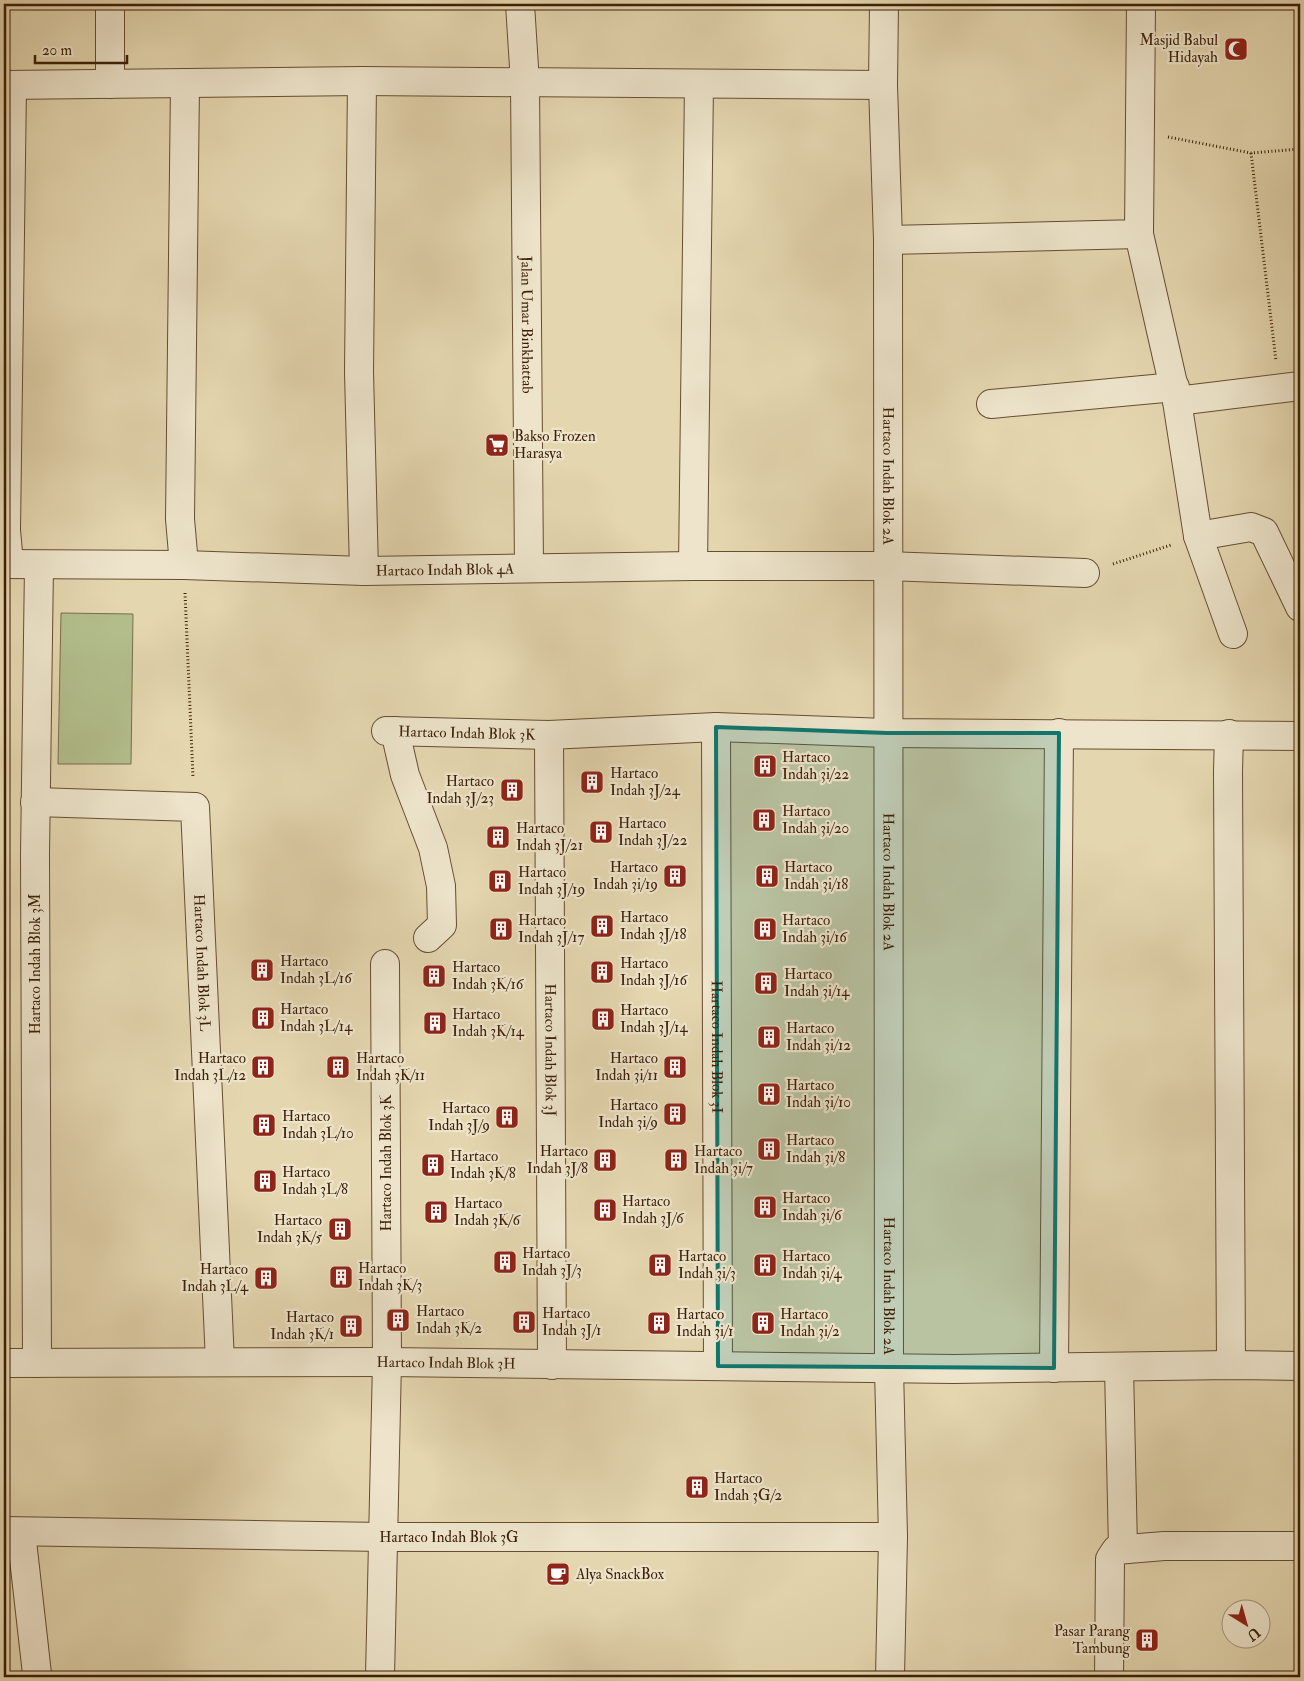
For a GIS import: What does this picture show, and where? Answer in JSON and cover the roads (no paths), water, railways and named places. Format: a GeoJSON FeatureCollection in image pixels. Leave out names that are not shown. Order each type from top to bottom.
{"type":"FeatureCollection","features":[{"type":"Feature","properties":{"kind":"street"},"geometry":{"type":"LineString","coordinates":[[110,4],[110,84]]}},
{"type":"Feature","properties":{"kind":"street","name":"Jalan Umar Binkhattab"},"geometry":{"type":"LineString","coordinates":[[520,4],[525,83],[529,568]]}},
{"type":"Feature","properties":{"kind":"street","name":"Hartaco Indah Blok 2A"},"geometry":{"type":"LineString","coordinates":[[884,4],[883,84],[888,240],[886,733],[889,1368],[894,1537],[890,1677]]}},
{"type":"Feature","properties":{"kind":"street"},"geometry":{"type":"LineString","coordinates":[[1140,4],[1141,132],[1139,234],[1156,315],[1176,394],[1198,536],[1232,634]]}},
{"type":"Feature","properties":{"kind":"street"},"geometry":{"type":"LineString","coordinates":[[362,81],[359,372],[364,571]]}},
{"type":"Feature","properties":{"kind":"street"},"geometry":{"type":"LineString","coordinates":[[6,564],[8,85],[362,81],[883,84]]}},
{"type":"Feature","properties":{"kind":"street"},"geometry":{"type":"LineString","coordinates":[[184,565],[180,519],[185,83]]}},
{"type":"Feature","properties":{"kind":"street"},"geometry":{"type":"LineString","coordinates":[[694,566],[699,84]]}},
{"type":"Feature","properties":{"kind":"street"},"geometry":{"type":"LineString","coordinates":[[888,240],[1139,234]]}},
{"type":"Feature","properties":{"kind":"street"},"geometry":{"type":"LineString","coordinates":[[991,404],[1290,388]]}},
{"type":"Feature","properties":{"kind":"street"},"geometry":{"type":"LineString","coordinates":[[1198,536],[1251,527],[1264,532],[1300,607]]}},
{"type":"Feature","properties":{"kind":"street","name":"Hartaco Indah Blok 4A"},"geometry":{"type":"LineString","coordinates":[[6,564],[184,565],[364,571],[694,566],[886,566],[1085,573]]}},
{"type":"Feature","properties":{"kind":"street","name":"Hartaco Indah Blok 3M"},"geometry":{"type":"LineString","coordinates":[[37,1363],[35,802],[39,565]]}},
{"type":"Feature","properties":{"kind":"street","name":"Hartaco Indah Blok 3K"},"geometry":{"type":"LineString","coordinates":[[428,938],[442,925],[441,886],[433,848],[405,775],[391,731],[549,735],[716,727],[886,733],[1300,736]]}},
{"type":"Feature","properties":{"kind":"street","name":"Hartaco Indah Blok 3I"},"geometry":{"type":"LineString","coordinates":[[716,727],[718,1366]]}},
{"type":"Feature","properties":{"kind":"street"},"geometry":{"type":"LineString","coordinates":[[1054,1368],[1059,733]]}},
{"type":"Feature","properties":{"kind":"street"},"geometry":{"type":"LineString","coordinates":[[1229,734],[1231,1365]]}},
{"type":"Feature","properties":{"kind":"street","name":"Hartaco Indah Blok 3J"},"geometry":{"type":"LineString","coordinates":[[549,735],[552,1365]]}},
{"type":"Feature","properties":{"kind":"street","name":"Hartaco Indah Blok 3L"},"geometry":{"type":"LineString","coordinates":[[35,802],[195,808],[220,1362]]}},
{"type":"Feature","properties":{"kind":"street","name":"Hartaco Indah Blok 3K"},"geometry":{"type":"LineString","coordinates":[[380,1677],[387,1362],[385,964]]}},
{"type":"Feature","properties":{"kind":"street","name":"Hartaco Indah Blok 3H"},"geometry":{"type":"LineString","coordinates":[[4,1363],[387,1362],[889,1368],[1300,1366]]}},
{"type":"Feature","properties":{"kind":"street"},"geometry":{"type":"LineString","coordinates":[[1119,1368],[1123,1548]]}},
{"type":"Feature","properties":{"kind":"street"},"geometry":{"type":"LineString","coordinates":[[12,1531],[36,1674]]}},
{"type":"Feature","properties":{"kind":"street","name":"Hartaco Indah Blok 3G"},"geometry":{"type":"LineString","coordinates":[[12,1531],[384,1537],[894,1537]]}},
{"type":"Feature","properties":{"kind":"street"},"geometry":{"type":"LineString","coordinates":[[1109,1677],[1110,1559],[1114,1552],[1123,1548],[1300,1546]]}},
{"type":"Feature","properties":{"kind":"place","name":"Masjid Babul Hidayah"},"geometry":{"type":"Point","coordinates":[1236,49]}},
{"type":"Feature","properties":{"kind":"place","name":"Bakso Frozen Harasya"},"geometry":{"type":"Point","coordinates":[497,445]}},
{"type":"Feature","properties":{"kind":"place","name":"Hartaco Indah 3i/22"},"geometry":{"type":"Point","coordinates":[765,766]}},
{"type":"Feature","properties":{"kind":"place","name":"Hartaco Indah 3J/24"},"geometry":{"type":"Point","coordinates":[592,782]}},
{"type":"Feature","properties":{"kind":"place","name":"Hartaco Indah 3J/23"},"geometry":{"type":"Point","coordinates":[512,790]}},
{"type":"Feature","properties":{"kind":"place","name":"Hartaco Indah 3i/20"},"geometry":{"type":"Point","coordinates":[764,820]}},
{"type":"Feature","properties":{"kind":"place","name":"Hartaco Indah 3J/22"},"geometry":{"type":"Point","coordinates":[601,832]}},
{"type":"Feature","properties":{"kind":"place","name":"Hartaco Indah 3J/21"},"geometry":{"type":"Point","coordinates":[498,837]}},
{"type":"Feature","properties":{"kind":"place","name":"Hartaco Indah 3i/19"},"geometry":{"type":"Point","coordinates":[675,876]}},
{"type":"Feature","properties":{"kind":"place","name":"Hartaco Indah 3i/18"},"geometry":{"type":"Point","coordinates":[767,876]}},
{"type":"Feature","properties":{"kind":"place","name":"Hartaco Indah 3J/19"},"geometry":{"type":"Point","coordinates":[500,881]}},
{"type":"Feature","properties":{"kind":"place","name":"Hartaco Indah 3J/18"},"geometry":{"type":"Point","coordinates":[602,926]}},
{"type":"Feature","properties":{"kind":"place","name":"Hartaco Indah 3J/17"},"geometry":{"type":"Point","coordinates":[501,929]}},
{"type":"Feature","properties":{"kind":"place","name":"Hartaco Indah 3i/16"},"geometry":{"type":"Point","coordinates":[765,929]}},
{"type":"Feature","properties":{"kind":"place","name":"Hartaco Indah 3L/16"},"geometry":{"type":"Point","coordinates":[262,970]}},
{"type":"Feature","properties":{"kind":"place","name":"Hartaco Indah 3J/16"},"geometry":{"type":"Point","coordinates":[602,972]}},
{"type":"Feature","properties":{"kind":"place","name":"Hartaco Indah 3K/16"},"geometry":{"type":"Point","coordinates":[434,976]}},
{"type":"Feature","properties":{"kind":"place","name":"Hartaco Indah 3i/14"},"geometry":{"type":"Point","coordinates":[766,983]}},
{"type":"Feature","properties":{"kind":"place","name":"Hartaco Indah 3L/14"},"geometry":{"type":"Point","coordinates":[263,1018]}},
{"type":"Feature","properties":{"kind":"place","name":"Hartaco Indah 3J/14"},"geometry":{"type":"Point","coordinates":[603,1019]}},
{"type":"Feature","properties":{"kind":"place","name":"Hartaco Indah 3K/14"},"geometry":{"type":"Point","coordinates":[435,1023]}},
{"type":"Feature","properties":{"kind":"place","name":"Hartaco Indah 3i/12"},"geometry":{"type":"Point","coordinates":[769,1037]}},
{"type":"Feature","properties":{"kind":"place","name":"Hartaco Indah 3L/12"},"geometry":{"type":"Point","coordinates":[263,1067]}},
{"type":"Feature","properties":{"kind":"place","name":"Hartaco Indah 3K/11"},"geometry":{"type":"Point","coordinates":[338,1067]}},
{"type":"Feature","properties":{"kind":"place","name":"Hartaco Indah 3i/11"},"geometry":{"type":"Point","coordinates":[675,1067]}},
{"type":"Feature","properties":{"kind":"place","name":"Hartaco Indah 3i/10"},"geometry":{"type":"Point","coordinates":[769,1094]}},
{"type":"Feature","properties":{"kind":"place","name":"Hartaco Indah 3i/9"},"geometry":{"type":"Point","coordinates":[675,1114]}},
{"type":"Feature","properties":{"kind":"place","name":"Hartaco Indah 3J/9"},"geometry":{"type":"Point","coordinates":[507,1117]}},
{"type":"Feature","properties":{"kind":"place","name":"Hartaco Indah 3L/10"},"geometry":{"type":"Point","coordinates":[264,1125]}},
{"type":"Feature","properties":{"kind":"place","name":"Hartaco Indah 3i/8"},"geometry":{"type":"Point","coordinates":[769,1149]}},
{"type":"Feature","properties":{"kind":"place","name":"Hartaco Indah 3J/8"},"geometry":{"type":"Point","coordinates":[605,1160]}},
{"type":"Feature","properties":{"kind":"place","name":"Hartaco Indah 3i/7"},"geometry":{"type":"Point","coordinates":[676,1160]}},
{"type":"Feature","properties":{"kind":"place","name":"Hartaco Indah 3K/8"},"geometry":{"type":"Point","coordinates":[433,1165]}},
{"type":"Feature","properties":{"kind":"place","name":"Hartaco Indah 3L/8"},"geometry":{"type":"Point","coordinates":[265,1181]}},
{"type":"Feature","properties":{"kind":"place","name":"Hartaco Indah 3i/6"},"geometry":{"type":"Point","coordinates":[765,1207]}},
{"type":"Feature","properties":{"kind":"place","name":"Hartaco Indah 3J/6"},"geometry":{"type":"Point","coordinates":[605,1210]}},
{"type":"Feature","properties":{"kind":"place","name":"Hartaco Indah 3K/6"},"geometry":{"type":"Point","coordinates":[436,1212]}},
{"type":"Feature","properties":{"kind":"place","name":"Hartaco Indah 3K/5"},"geometry":{"type":"Point","coordinates":[340,1229]}},
{"type":"Feature","properties":{"kind":"place","name":"Hartaco Indah 3J/3"},"geometry":{"type":"Point","coordinates":[505,1262]}},
{"type":"Feature","properties":{"kind":"place","name":"Hartaco Indah 3i/3"},"geometry":{"type":"Point","coordinates":[660,1265]}},
{"type":"Feature","properties":{"kind":"place","name":"Hartaco Indah 3i/4"},"geometry":{"type":"Point","coordinates":[765,1265]}},
{"type":"Feature","properties":{"kind":"place","name":"Hartaco Indah 3K/3"},"geometry":{"type":"Point","coordinates":[341,1277]}},
{"type":"Feature","properties":{"kind":"place","name":"Hartaco Indah 3L/4"},"geometry":{"type":"Point","coordinates":[266,1278]}},
{"type":"Feature","properties":{"kind":"place","name":"Hartaco Indah 3K/2"},"geometry":{"type":"Point","coordinates":[398,1320]}},
{"type":"Feature","properties":{"kind":"place","name":"Hartaco Indah 3J/1"},"geometry":{"type":"Point","coordinates":[524,1322]}},
{"type":"Feature","properties":{"kind":"place","name":"Hartaco Indah 3i/1"},"geometry":{"type":"Point","coordinates":[659,1323]}},
{"type":"Feature","properties":{"kind":"place","name":"Hartaco Indah 3i/2"},"geometry":{"type":"Point","coordinates":[763,1323]}},
{"type":"Feature","properties":{"kind":"place","name":"Hartaco Indah 3K/1"},"geometry":{"type":"Point","coordinates":[351,1326]}},
{"type":"Feature","properties":{"kind":"place","name":"Hartaco Indah 3G/2"},"geometry":{"type":"Point","coordinates":[697,1487]}},
{"type":"Feature","properties":{"kind":"place","name":"Alya SnackBox"},"geometry":{"type":"Point","coordinates":[558,1574]}},
{"type":"Feature","properties":{"kind":"place","name":"Pasar Parang Tambung"},"geometry":{"type":"Point","coordinates":[1147,1640]}}]}
